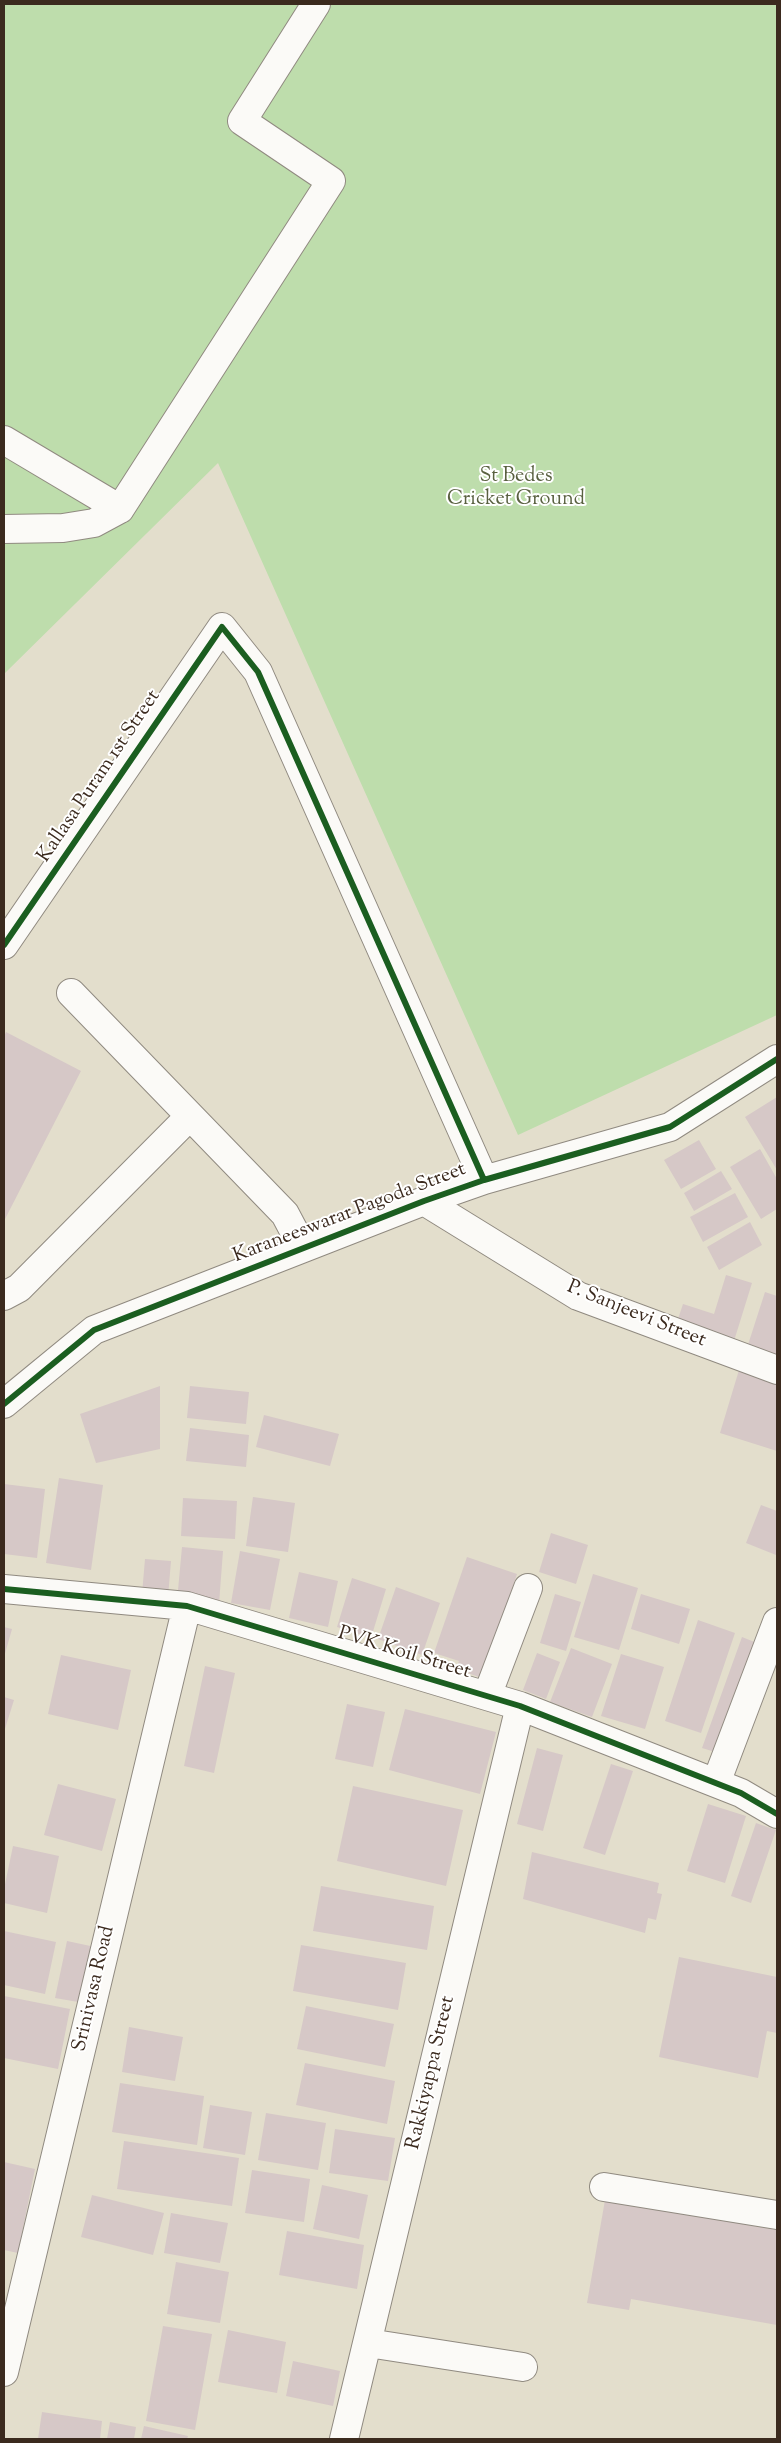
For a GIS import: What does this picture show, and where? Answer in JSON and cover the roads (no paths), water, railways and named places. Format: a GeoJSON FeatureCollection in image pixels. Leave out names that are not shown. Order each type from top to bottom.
{"type":"FeatureCollection","features":[{"type":"Feature","properties":{"kind":"street"},"geometry":{"type":"LineString","coordinates":[[4,529],[63,528],[94,523],[120,509],[331,181],[242,121],[316,4]]}},
{"type":"Feature","properties":{"kind":"street"},"geometry":{"type":"LineString","coordinates":[[4,440],[120,509]]}},
{"type":"Feature","properties":{"kind":"street","name":"Kallasa Puram 1st Street"},"geometry":{"type":"LineString","coordinates":[[4,945],[222,627],[258,672],[484,1180]]}},
{"type":"Feature","properties":{"kind":"street"},"geometry":{"type":"LineString","coordinates":[[71,993],[285,1214],[303,1248]]}},
{"type":"Feature","properties":{"kind":"street","name":"Karaneeswarar Pagoda Street"},"geometry":{"type":"LineString","coordinates":[[4,1404],[94,1330],[424,1201],[484,1180],[670,1127],[777,1059]]}},
{"type":"Feature","properties":{"kind":"street"},"geometry":{"type":"LineString","coordinates":[[4,1296],[19,1288],[190,1116]]}},
{"type":"Feature","properties":{"kind":"street","name":"P. Sanjeevi Street"},"geometry":{"type":"LineString","coordinates":[[424,1201],[578,1296],[777,1370]]}},
{"type":"Feature","properties":{"kind":"street"},"geometry":{"type":"LineString","coordinates":[[487,1696],[528,1588]]}},
{"type":"Feature","properties":{"kind":"street","name":"PVK Koil Street"},"geometry":{"type":"LineString","coordinates":[[4,1589],[186,1606],[520,1706],[742,1793],[777,1814]]}},
{"type":"Feature","properties":{"kind":"street","name":"Srinivasa Road"},"geometry":{"type":"LineString","coordinates":[[4,2372],[186,1606]]}},
{"type":"Feature","properties":{"kind":"street"},"geometry":{"type":"LineString","coordinates":[[716,1783],[777,1622]]}},
{"type":"Feature","properties":{"kind":"street","name":"Rakkiyappa Street"},"geometry":{"type":"LineString","coordinates":[[344,2439],[520,1706]]}},
{"type":"Feature","properties":{"kind":"street"},"geometry":{"type":"LineString","coordinates":[[604,2187],[777,2215]]}},
{"type":"Feature","properties":{"kind":"street"},"geometry":{"type":"LineString","coordinates":[[368,2343],[523,2367]]}},
{"type":"Feature","properties":{"kind":"park label","name":"St Bedes Cricket Ground"},"geometry":{"type":"Point","coordinates":[516,490]}}]}
